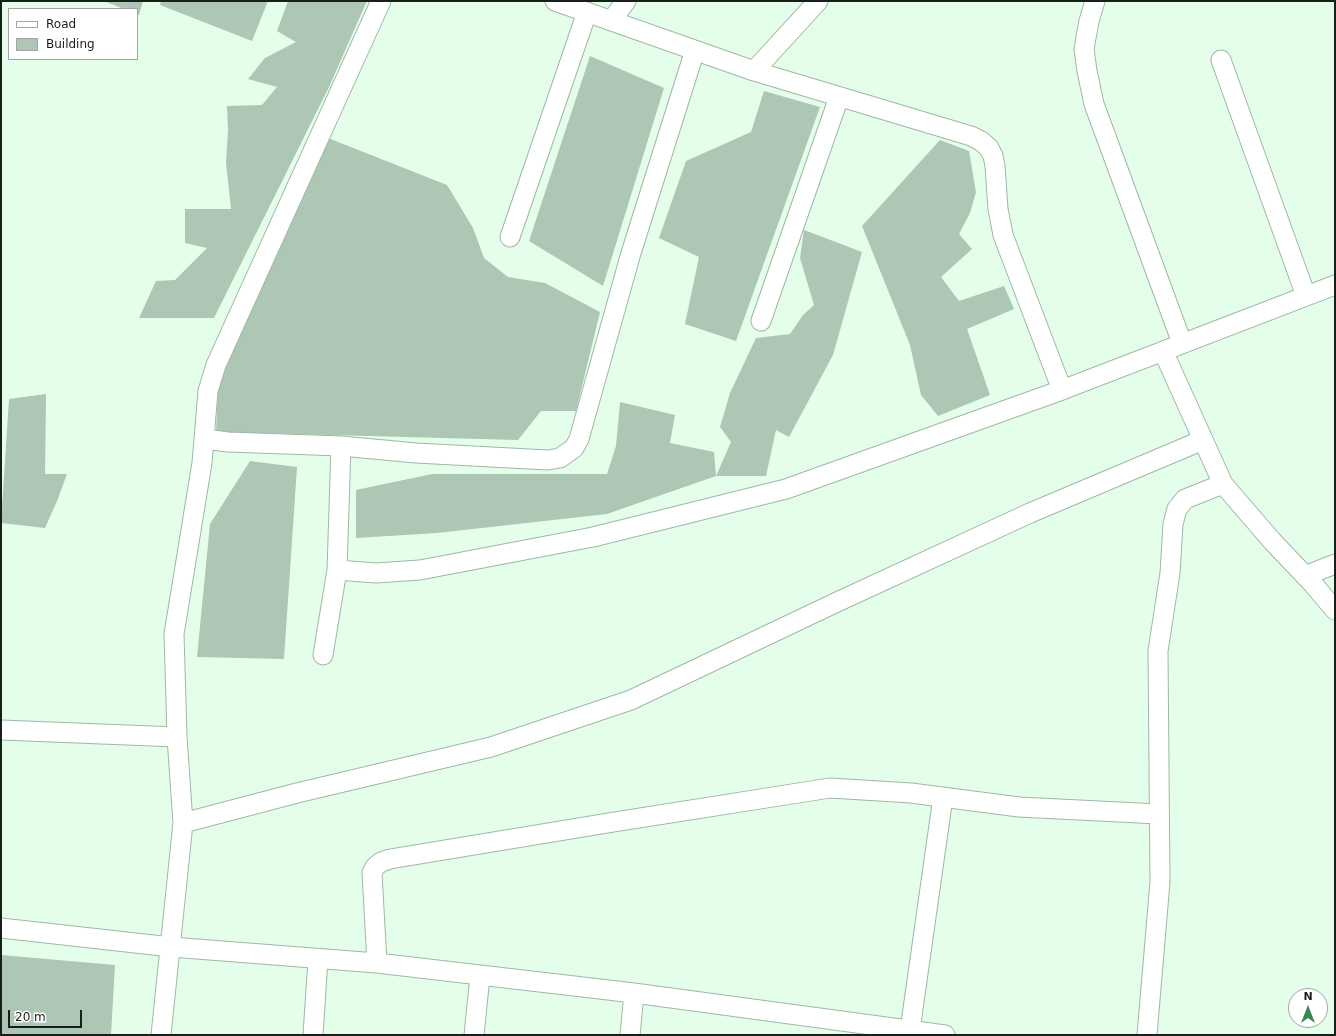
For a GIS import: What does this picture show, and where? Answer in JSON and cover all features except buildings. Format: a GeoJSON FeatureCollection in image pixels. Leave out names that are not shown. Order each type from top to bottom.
{"type":"FeatureCollection","features":[{"type":"Feature","properties":{"kind":"street"},"geometry":{"type":"LineString","coordinates":[[161,1035],[183,822],[177,737],[174,634],[200,471],[208,391],[216,365],[381,1]]}},
{"type":"Feature","properties":{"kind":"street"},"geometry":{"type":"LineString","coordinates":[[555,1],[754,71],[971,136],[981,141],[989,148],[993,156],[1002,235],[1062,390]]}},
{"type":"Feature","properties":{"kind":"street"},"geometry":{"type":"LineString","coordinates":[[610,21],[626,1]]}},
{"type":"Feature","properties":{"kind":"street"},"geometry":{"type":"LineString","coordinates":[[754,71],[818,1]]}},
{"type":"Feature","properties":{"kind":"street"},"geometry":{"type":"LineString","coordinates":[[1095,1],[1089,21],[1084,49],[1094,104],[1182,343]]}},
{"type":"Feature","properties":{"kind":"street"},"geometry":{"type":"LineString","coordinates":[[510,237],[587,12]]}},
{"type":"Feature","properties":{"kind":"street"},"geometry":{"type":"LineString","coordinates":[[204,439],[228,442],[341,446],[416,453],[548,460],[560,458],[574,448],[579,439],[631,253],[695,50]]}},
{"type":"Feature","properties":{"kind":"street"},"geometry":{"type":"LineString","coordinates":[[1221,60],[1306,296]]}},
{"type":"Feature","properties":{"kind":"street"},"geometry":{"type":"LineString","coordinates":[[761,321],[839,97]]}},
{"type":"Feature","properties":{"kind":"street"},"geometry":{"type":"LineString","coordinates":[[337,570],[376,573],[420,570],[593,537],[786,489],[1062,390],[1335,285]]}},
{"type":"Feature","properties":{"kind":"street"},"geometry":{"type":"LineString","coordinates":[[1163,351],[1223,484],[1335,610]]}},
{"type":"Feature","properties":{"kind":"street"},"geometry":{"type":"LineString","coordinates":[[183,822],[297,793],[491,747],[632,700],[835,603],[1030,513],[1203,440]]}},
{"type":"Feature","properties":{"kind":"street"},"geometry":{"type":"LineString","coordinates":[[322,655],[337,570],[341,446]]}},
{"type":"Feature","properties":{"kind":"street"},"geometry":{"type":"LineString","coordinates":[[1147,1035],[1160,882],[1158,651],[1170,573],[1173,524],[1177,509],[1185,499],[1223,484]]}},
{"type":"Feature","properties":{"kind":"street"},"geometry":{"type":"LineString","coordinates":[[1305,576],[1335,564]]}},
{"type":"Feature","properties":{"kind":"street"},"geometry":{"type":"LineString","coordinates":[[1,730],[177,737]]}},
{"type":"Feature","properties":{"kind":"street"},"geometry":{"type":"LineString","coordinates":[[377,963],[372,873],[375,867],[381,862],[390,859],[830,788],[911,793],[1019,807],[1159,814]]}},
{"type":"Feature","properties":{"kind":"street"},"geometry":{"type":"LineString","coordinates":[[910,1030],[943,797]]}},
{"type":"Feature","properties":{"kind":"street"},"geometry":{"type":"LineString","coordinates":[[1,928],[171,947],[377,963],[634,993],[880,1031],[910,1030],[945,1035]]}},
{"type":"Feature","properties":{"kind":"street"},"geometry":{"type":"LineString","coordinates":[[313,1035],[318,959]]}},
{"type":"Feature","properties":{"kind":"street"},"geometry":{"type":"LineString","coordinates":[[474,1035],[480,976]]}},
{"type":"Feature","properties":{"kind":"street"},"geometry":{"type":"LineString","coordinates":[[630,1035],[634,993]]}}]}
